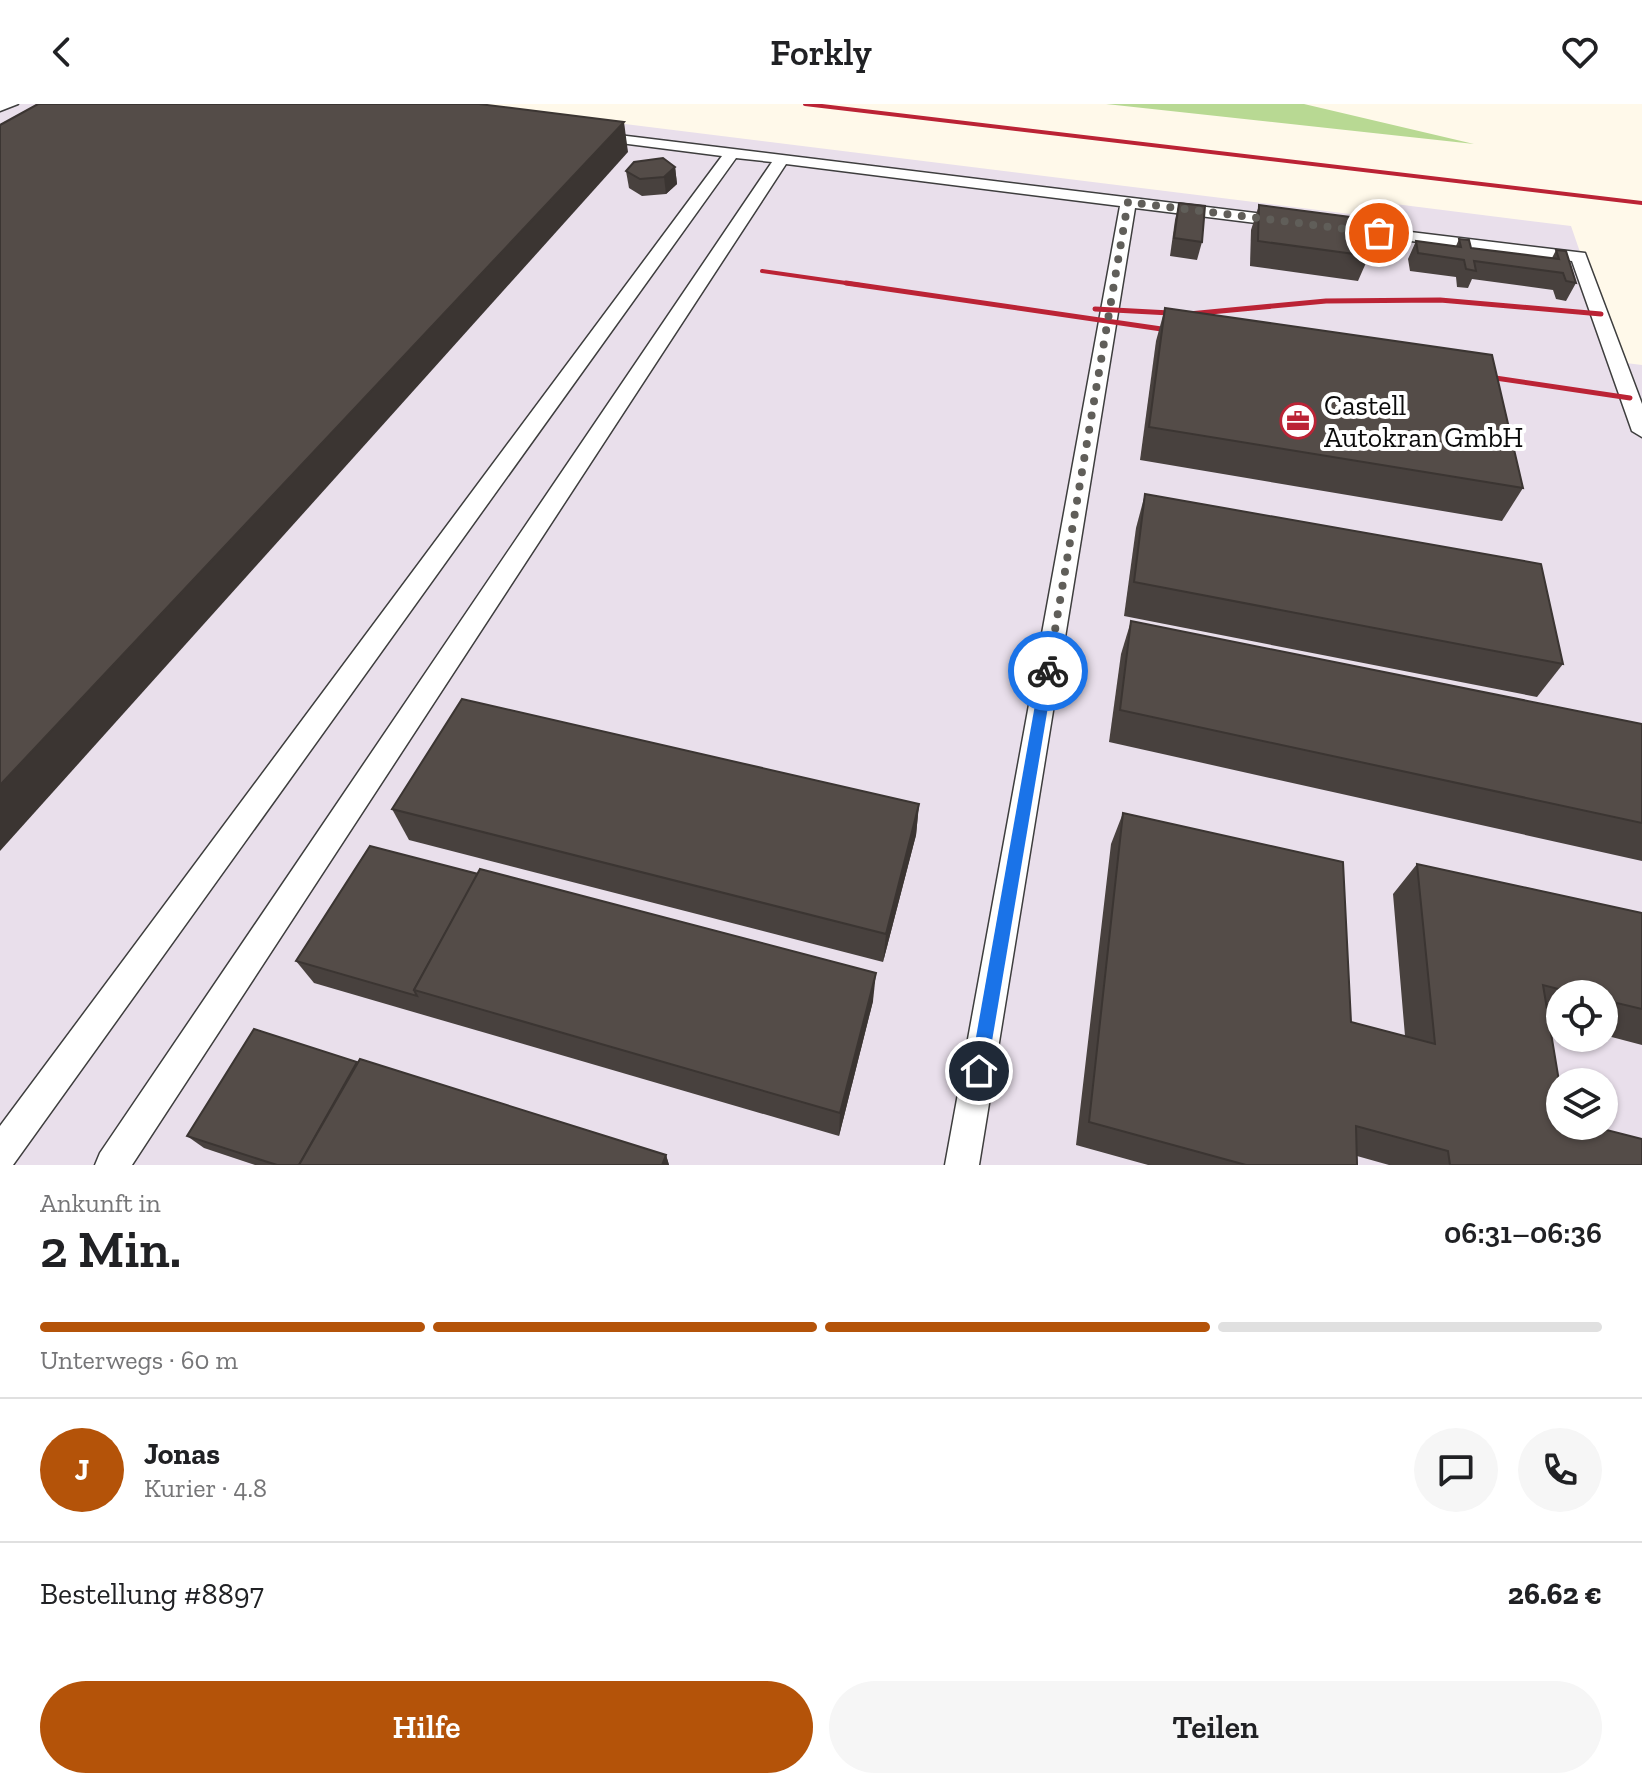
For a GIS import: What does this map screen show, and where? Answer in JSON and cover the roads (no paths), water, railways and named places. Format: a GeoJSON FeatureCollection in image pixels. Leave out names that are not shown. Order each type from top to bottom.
{"type":"FeatureCollection","features":[{"type":"Feature","properties":{"kind":"lane"},"geometry":{"type":"LineString","coordinates":[[0,107],[11,104]]}},
{"type":"Feature","properties":{"kind":"lane"},"geometry":{"type":"LineString","coordinates":[[578,134],[1579,257],[1642,431]]}},
{"type":"Feature","properties":{"kind":"lane"},"geometry":{"type":"LineString","coordinates":[[0,1154],[732,153]]}},
{"type":"Feature","properties":{"kind":"lane"},"geometry":{"type":"LineString","coordinates":[[112,1165],[782,159]]}},
{"type":"Feature","properties":{"kind":"lane"},"geometry":{"type":"LineString","coordinates":[[962,1165],[1128,202]]}},
{"type":"Feature","properties":{"kind":"railway"},"geometry":{"type":"LineString","coordinates":[[805,104],[1642,203]]}},
{"type":"Feature","properties":{"kind":"railway"},"geometry":{"type":"LineString","coordinates":[[762,271],[846,283]]}},
{"type":"Feature","properties":{"kind":"railway"},"geometry":{"type":"LineString","coordinates":[[846,283],[860,285]]}},
{"type":"Feature","properties":{"kind":"railway"},"geometry":{"type":"LineString","coordinates":[[846,283],[1182,332]]}},
{"type":"Feature","properties":{"kind":"railway"},"geometry":{"type":"LineString","coordinates":[[1095,309],[1189,314],[1326,301],[1440,300],[1601,314]]}},
{"type":"Feature","properties":{"kind":"railway"},"geometry":{"type":"LineString","coordinates":[[1475,375],[1630,398]]}},
{"type":"Feature","properties":{"kind":"place","name":"Castell Autokran GmbH"},"geometry":{"type":"Point","coordinates":[1298,421]}}]}
